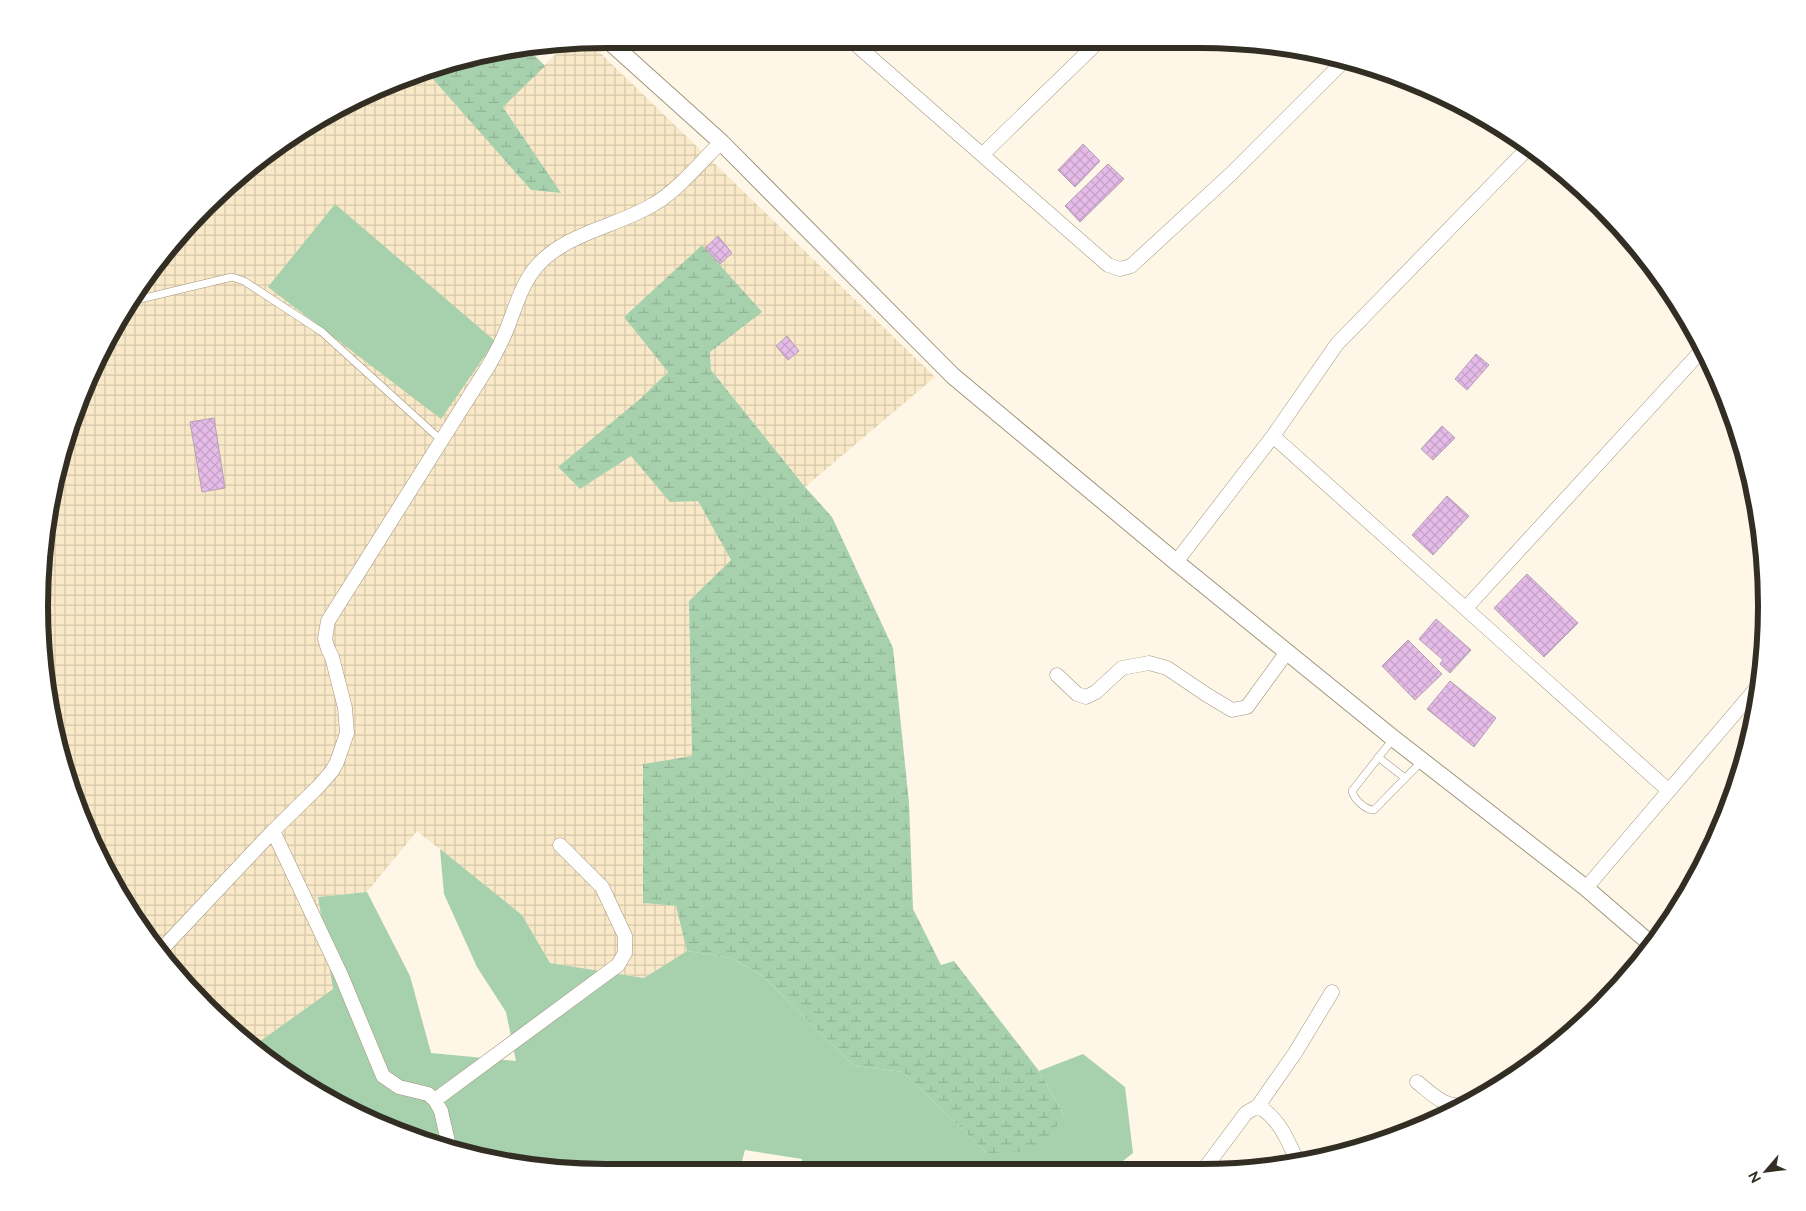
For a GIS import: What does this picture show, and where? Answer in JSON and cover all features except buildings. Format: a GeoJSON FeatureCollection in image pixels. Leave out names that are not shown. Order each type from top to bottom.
{"type":"FeatureCollection","features":[{"type":"Feature","properties":{"kind":"street"},"geometry":{"type":"LineString","coordinates":[[617,48],[721,142],[953,376],[1176,562],[1393,738],[1586,888],[1646,940]]}},
{"type":"Feature","properties":{"kind":"street"},"geometry":{"type":"LineString","coordinates":[[860,48],[1108,264],[1120,269],[1131,266],[1231,174],[1339,66]]}},
{"type":"Feature","properties":{"kind":"street"},"geometry":{"type":"LineString","coordinates":[[983,154],[1094,48]]}},
{"type":"Feature","properties":{"kind":"street"},"geometry":{"type":"LineString","coordinates":[[164,947],[273,831],[318,787],[337,762],[347,733],[345,708],[332,657],[325,640],[328,621],[489,365],[503,340],[530,276],[538,264],[574,239],[655,204],[671,192],[721,142]]}},
{"type":"Feature","properties":{"kind":"street"},"geometry":{"type":"LineString","coordinates":[[1176,562],[1273,436],[1337,344],[1524,152]]}},
{"type":"Feature","properties":{"kind":"street"},"geometry":{"type":"LineString","coordinates":[[1466,608],[1698,354]]}},
{"type":"Feature","properties":{"kind":"street"},"geometry":{"type":"LineString","coordinates":[[1273,436],[1668,790]]}},
{"type":"Feature","properties":{"kind":"street"},"geometry":{"type":"LineString","coordinates":[[1057,675],[1077,694],[1086,697],[1096,692],[1122,668],[1149,663],[1167,668],[1232,710],[1247,707],[1287,652]]}},
{"type":"Feature","properties":{"kind":"street"},"geometry":{"type":"LineString","coordinates":[[1586,888],[1751,694]]}},
{"type":"Feature","properties":{"kind":"street"},"geometry":{"type":"LineString","coordinates":[[273,831],[341,975],[383,1076],[399,1087],[428,1094],[435,1100],[441,1111],[447,1140]]}},
{"type":"Feature","properties":{"kind":"street"},"geometry":{"type":"LineString","coordinates":[[435,1100],[618,965],[625,954],[625,936],[602,887],[560,845]]}},
{"type":"Feature","properties":{"kind":"street"},"geometry":{"type":"LineString","coordinates":[[1208,1164],[1246,1112],[1258,1106],[1295,1053],[1332,992]]}},
{"type":"Feature","properties":{"kind":"street"},"geometry":{"type":"LineString","coordinates":[[1416,1082],[1449,1105]]}},
{"type":"Feature","properties":{"kind":"street"},"geometry":{"type":"LineString","coordinates":[[1258,1106],[1270,1113],[1288,1138],[1295,1155]]}},
{"type":"Feature","properties":{"kind":"lane"},"geometry":{"type":"LineString","coordinates":[[139,299],[232,277],[244,281],[322,332],[442,440]]}},
{"type":"Feature","properties":{"kind":"lane"},"geometry":{"type":"LineString","coordinates":[[1393,738],[1352,791],[1354,796],[1368,810],[1374,810],[1422,760]]}},
{"type":"Feature","properties":{"kind":"lane"},"geometry":{"type":"LineString","coordinates":[[1378,757],[1405,778]]}},
{"type":"Feature","properties":{"kind":"shaded area"},"geometry":{"type":"Polygon","coordinates":[[[595,48],[935,377],[805,487],[711,370],[702,245],[624,317],[668,372],[640,399],[558,467],[580,489],[631,456],[670,501],[698,501],[731,560],[689,601],[692,756],[643,764],[643,903],[676,906],[687,951],[644,978],[550,963],[522,915],[417,831],[367,892],[318,897],[333,989],[259,1042],[211,1000],[163,945],[142,916],[105,852],[77,785],[58,714],[49,642],[49,569],[52,533],[67,461],[77,426],[90,392],[122,326],[142,295],[186,238],[211,211],[266,163],[326,122],[392,90],[430,76],[531,190],[560,193],[503,106],[560,50],[595,48]]]}},
{"type":"Feature","properties":{"kind":"green space"},"geometry":{"type":"Polygon","coordinates":[[[531,52],[545,66],[503,107],[561,193],[531,190],[430,76],[497,58],[531,52]]]}},
{"type":"Feature","properties":{"kind":"green space"},"geometry":{"type":"Polygon","coordinates":[[[335,204],[495,341],[441,419],[268,287],[335,204]]]}},
{"type":"Feature","properties":{"kind":"green space"},"geometry":{"type":"Polygon","coordinates":[[[702,245],[762,312],[710,352],[711,370],[805,487],[832,517],[893,648],[909,803],[913,909],[941,965],[954,961],[1039,1071],[1064,1115],[1039,1151],[987,1153],[903,1072],[854,1066],[763,976],[731,958],[687,951],[676,906],[643,903],[643,764],[692,756],[689,601],[731,560],[698,501],[670,502],[631,456],[580,489],[558,467],[640,399],[668,372],[624,317],[702,245]]]}},
{"type":"Feature","properties":{"kind":"green space"},"geometry":{"type":"Polygon","coordinates":[[[440,849],[522,915],[550,963],[644,978],[687,951],[731,958],[763,976],[854,1066],[903,1072],[987,1153],[1064,1115],[1039,1071],[1083,1054],[1125,1087],[1133,1153],[1119,1164],[802,1164],[802,1159],[745,1150],[741,1164],[606,1164],[533,1159],[461,1144],[426,1134],[392,1121],[326,1089],[259,1042],[333,989],[318,897],[367,892],[410,976],[431,1053],[516,1061],[506,1012],[477,967],[444,894],[440,849]]]}}]}
